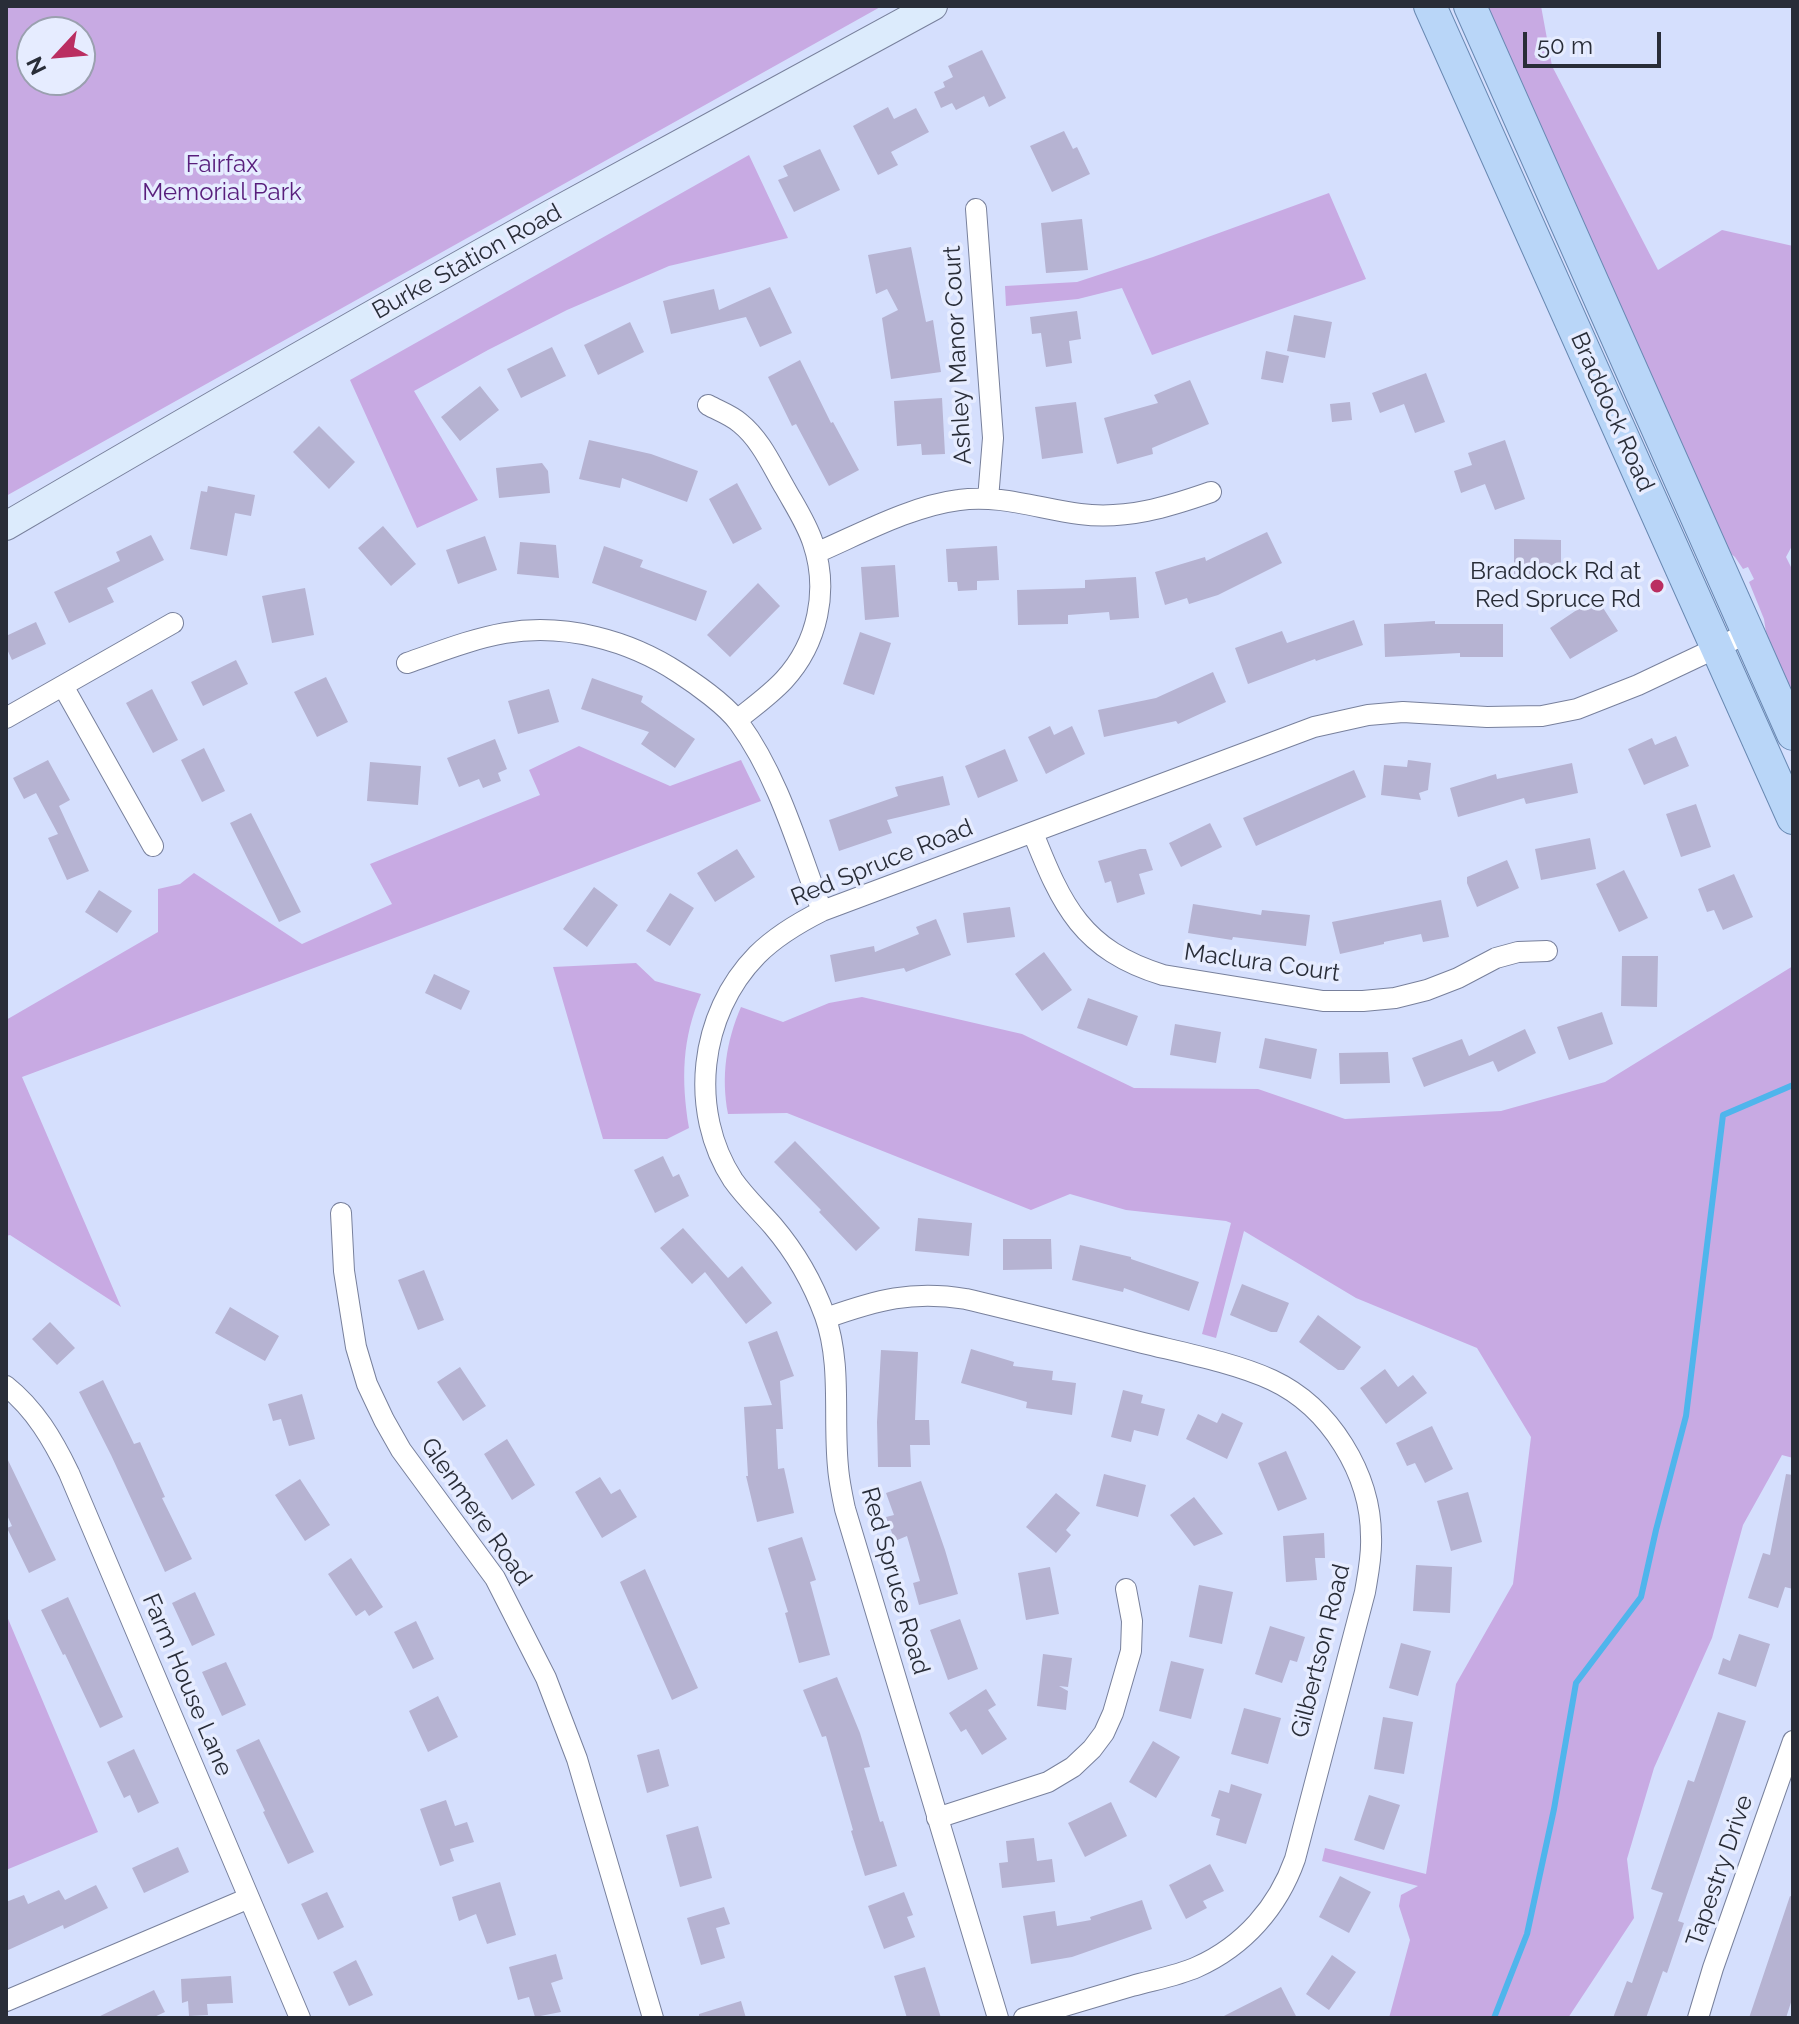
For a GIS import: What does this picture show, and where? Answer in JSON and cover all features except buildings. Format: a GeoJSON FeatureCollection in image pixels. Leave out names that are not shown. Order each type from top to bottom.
{"type":"FeatureCollection","features":[{"type":"Feature","properties":{"kind":"main road","name":"Braddock Road"},"geometry":{"type":"LineString","coordinates":[[1430,6],[1793,818]]}},
{"type":"Feature","properties":{"kind":"main road","name":"Braddock Road"},"geometry":{"type":"LineString","coordinates":[[1470,6],[1793,734]]}},
{"type":"Feature","properties":{"kind":"street","name":"Burke Station Road"},"geometry":{"type":"LineString","coordinates":[[6,526],[552,214],[933,6]]}},
{"type":"Feature","properties":{"kind":"street","name":"Ashley Manor Court"},"geometry":{"type":"LineString","coordinates":[[976,209],[993,438],[988,499]]}},
{"type":"Feature","properties":{"kind":"street"},"geometry":{"type":"LineString","coordinates":[[708,405],[738,421],[761,445],[808,530],[820,575],[820,598],[814,627],[803,653],[785,679],[737,720]]}},
{"type":"Feature","properties":{"kind":"street"},"geometry":{"type":"LineString","coordinates":[[816,553],[918,510],[958,500],[988,499],[1083,515],[1136,514],[1211,492]]}},
{"type":"Feature","properties":{"kind":"street"},"geometry":{"type":"LineString","coordinates":[[6,718],[173,623]]}},
{"type":"Feature","properties":{"kind":"street"},"geometry":{"type":"LineString","coordinates":[[407,663],[506,633],[545,631],[585,635],[629,647],[665,663],[695,683],[737,720],[750,740],[775,787],[822,911]]}},
{"type":"Feature","properties":{"kind":"street","name":"Red Spruce Road"},"geometry":{"type":"LineString","coordinates":[[998,2018],[845,1509],[838,1467],[836,1380],[826,1318],[810,1280],[792,1250],[742,1193],[725,1166],[710,1127],[705,1086],[707,1054],[722,1004],[737,978],[756,956],[795,925],[822,911],[1239,754],[1336,721],[1368,715],[1403,712],[1487,717],[1542,716],[1577,709],[1638,685],[1748,633]]}},
{"type":"Feature","properties":{"kind":"street"},"geometry":{"type":"LineString","coordinates":[[63,686],[153,846]]}},
{"type":"Feature","properties":{"kind":"street","name":"Maclura Court"},"geometry":{"type":"LineString","coordinates":[[1033,833],[1052,882],[1079,924],[1116,955],[1163,975],[1323,1001],[1363,1001],[1395,998],[1427,990],[1496,958],[1518,952],[1547,951]]}},
{"type":"Feature","properties":{"kind":"street","name":"Glenmere Road"},"geometry":{"type":"LineString","coordinates":[[341,1213],[344,1271],[356,1347],[367,1384],[401,1450],[495,1578],[546,1678],[577,1759],[653,2018]]}},
{"type":"Feature","properties":{"kind":"street","name":"Gilbertson Road"},"geometry":{"type":"LineString","coordinates":[[826,1318],[896,1297],[948,1296],[1211,1360],[1265,1377],[1292,1392],[1324,1419],[1349,1454],[1368,1507],[1371,1537],[1365,1592],[1295,1859],[1272,1906],[1235,1944],[1195,1968],[1024,2018]]}},
{"type":"Feature","properties":{"kind":"street","name":"Farm House Lane"},"geometry":{"type":"LineString","coordinates":[[6,1386],[35,1415],[69,1473],[300,2018]]}},
{"type":"Feature","properties":{"kind":"street"},"geometry":{"type":"LineString","coordinates":[[937,1818],[1048,1782],[1073,1767],[1092,1749],[1113,1713],[1131,1651],[1132,1621],[1126,1589]]}},
{"type":"Feature","properties":{"kind":"street","name":"Tapestry Drive"},"geometry":{"type":"LineString","coordinates":[[1698,2018],[1793,1741]]}},
{"type":"Feature","properties":{"kind":"street"},"geometry":{"type":"LineString","coordinates":[[6,2001],[249,1898]]}},
{"type":"Feature","properties":{"kind":"green space","name":"Fairfax Memorial Park"},"geometry":{"type":"Polygon","coordinates":[[[6,6],[882,6],[6,496],[6,6]]]}},
{"type":"Feature","properties":{"kind":"green space"},"geometry":{"type":"Polygon","coordinates":[[[1484,6],[1541,6],[1552,66],[1658,270],[1722,230],[1793,246],[1793,544],[1786,557],[1793,571],[1793,709],[1769,652],[1764,619],[1749,582],[1754,579],[1748,567],[1743,569],[1735,557],[1718,543],[1484,6]]]}},
{"type":"Feature","properties":{"kind":"green space"},"geometry":{"type":"Polygon","coordinates":[[[749,155],[788,238],[669,266],[567,310],[414,391],[478,500],[417,528],[350,380],[749,155]]]}},
{"type":"Feature","properties":{"kind":"green space"},"geometry":{"type":"Polygon","coordinates":[[[1329,193],[1366,279],[1152,355],[1122,288],[1078,299],[1006,306],[1005,286],[1077,282],[1329,193]]]}},
{"type":"Feature","properties":{"kind":"green space"},"geometry":{"type":"Polygon","coordinates":[[[579,746],[670,786],[741,760],[761,801],[22,1077],[121,1307],[10,1235],[6,1236],[6,1020],[158,932],[158,889],[180,884],[194,873],[302,944],[392,904],[370,864],[540,795],[529,770],[579,746]]]}},
{"type":"Feature","properties":{"kind":"green space"},"geometry":{"type":"Polygon","coordinates":[[[636,963],[655,981],[701,994],[690,1027],[685,1060],[689,1128],[667,1139],[603,1139],[553,967],[636,963]]]}},
{"type":"Feature","properties":{"kind":"green space"},"geometry":{"type":"Polygon","coordinates":[[[1793,966],[1793,1458],[1782,1455],[1743,1525],[1712,1638],[1654,1768],[1627,1859],[1634,1918],[1568,2018],[1389,2018],[1410,1940],[1399,1906],[1401,1895],[1418,1886],[1322,1861],[1325,1848],[1426,1874],[1456,1684],[1513,1584],[1531,1437],[1477,1348],[1356,1298],[1244,1231],[1216,1338],[1202,1334],[1231,1223],[1126,1210],[1070,1194],[1031,1210],[787,1113],[728,1114],[725,1073],[728,1046],[736,1020],[741,1007],[783,1022],[829,1003],[862,997],[1022,1034],[1134,1088],[1258,1089],[1345,1119],[1501,1111],[1605,1082],[1793,966]]]}},
{"type":"Feature","properties":{"kind":"green space"},"geometry":{"type":"Polygon","coordinates":[[[6,1614],[98,1832],[6,1870],[6,1614]]]}},
{"type":"Feature","properties":{"kind":"waterway"},"geometry":{"type":"LineString","coordinates":[[1494,2018],[1527,1934],[1554,1809],[1576,1683],[1641,1597],[1686,1416],[1723,1115],[1793,1085]]}},
{"type":"Feature","properties":{"kind":"place","name":"Braddock Rd at Red Spruce Rd"},"geometry":{"type":"Point","coordinates":[1657,586]}}]}
